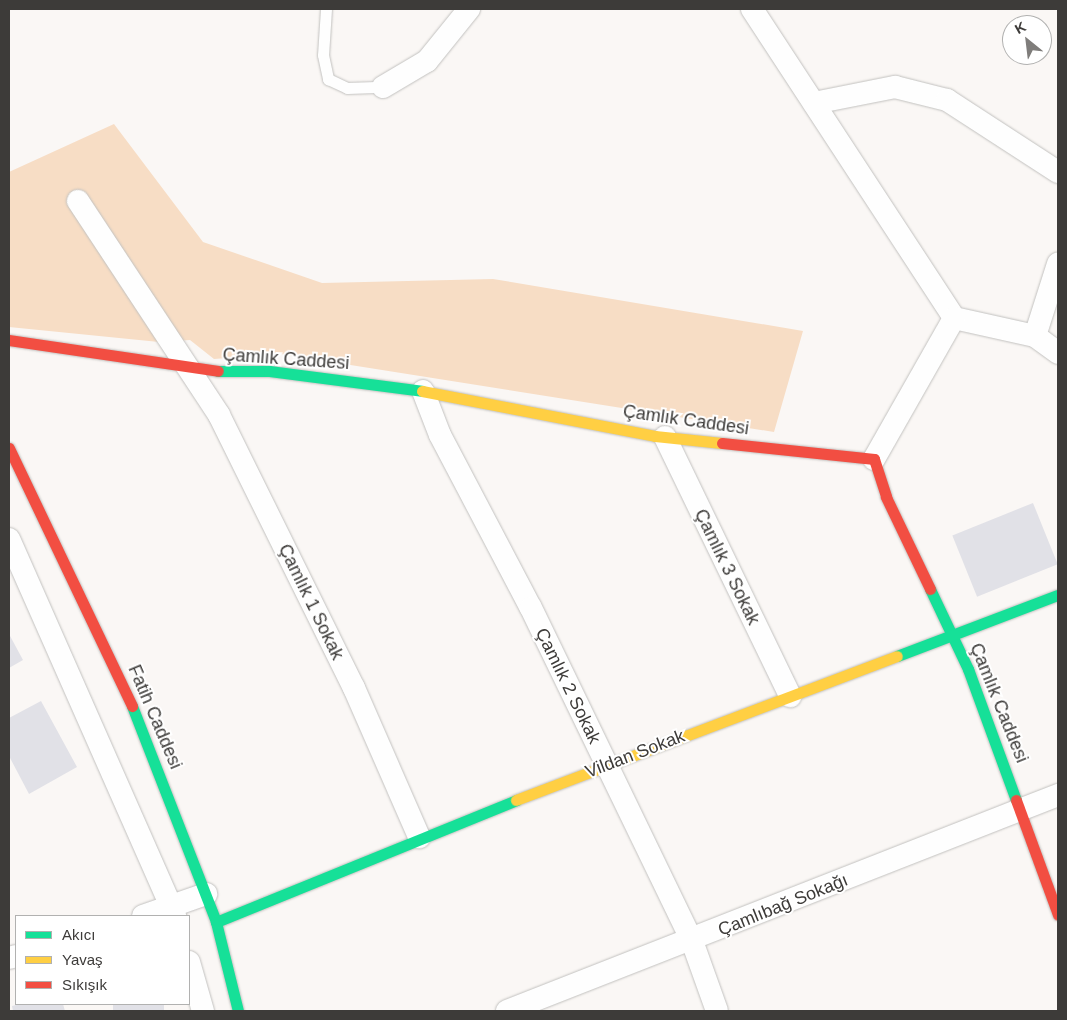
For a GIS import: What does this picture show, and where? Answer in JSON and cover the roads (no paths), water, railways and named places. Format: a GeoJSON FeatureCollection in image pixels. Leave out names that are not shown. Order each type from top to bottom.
{"type":"FeatureCollection","features":[{"type":"Feature","properties":{"kind":"street"},"geometry":{"type":"LineString","coordinates":[[383,87],[427,62],[469,9]]}},
{"type":"Feature","properties":{"kind":"street"},"geometry":{"type":"LineString","coordinates":[[752,9],[954,318],[1035,336],[1057,352]]}},
{"type":"Feature","properties":{"kind":"street"},"geometry":{"type":"LineString","coordinates":[[814,103],[895,87],[947,100],[1058,172]]}},
{"type":"Feature","properties":{"kind":"street","name":"Çamlık 1 Sokak"},"geometry":{"type":"LineString","coordinates":[[78,201],[194,371],[354,688],[419,837]]}},
{"type":"Feature","properties":{"kind":"street"},"geometry":{"type":"LineString","coordinates":[[1035,336],[1058,264]]}},
{"type":"Feature","properties":{"kind":"street"},"geometry":{"type":"LineString","coordinates":[[874,459],[954,318]]}},
{"type":"Feature","properties":{"kind":"street","name":"Çamlık Caddesi"},"geometry":{"type":"LineString","coordinates":[[9,340],[194,371],[269,371],[423,392],[665,437],[874,459],[886,497],[952,637],[1023,809],[1058,915]]}},
{"type":"Feature","properties":{"kind":"street","name":"Çamlık 2 Sokak"},"geometry":{"type":"LineString","coordinates":[[423,392],[440,434],[606,765],[692,942],[717,1011]]}},
{"type":"Feature","properties":{"kind":"street","name":"Çamlık 3 Sokak"},"geometry":{"type":"LineString","coordinates":[[665,437],[790,696]]}},
{"type":"Feature","properties":{"kind":"street","name":"Fatih Caddesi"},"geometry":{"type":"LineString","coordinates":[[9,448],[107,647],[160,770],[216,922],[238,1011]]}},
{"type":"Feature","properties":{"kind":"street"},"geometry":{"type":"LineString","coordinates":[[10,543],[173,910]]}},
{"type":"Feature","properties":{"kind":"street","name":"Vildan Sokak"},"geometry":{"type":"LineString","coordinates":[[216,922],[419,837],[606,765],[952,637],[1058,595]]}},
{"type":"Feature","properties":{"kind":"street","name":"Çamlıbağ Sokağı"},"geometry":{"type":"LineString","coordinates":[[507,1011],[692,942],[1058,795]]}},
{"type":"Feature","properties":{"kind":"street"},"geometry":{"type":"LineString","coordinates":[[148,915],[173,910],[206,894]]}},
{"type":"Feature","properties":{"kind":"street"},"geometry":{"type":"LineString","coordinates":[[190,966],[203,1011]]}},
{"type":"Feature","properties":{"kind":"lane"},"geometry":{"type":"LineString","coordinates":[[326,9],[323,55],[328,79],[347,88],[383,87]]}}]}
